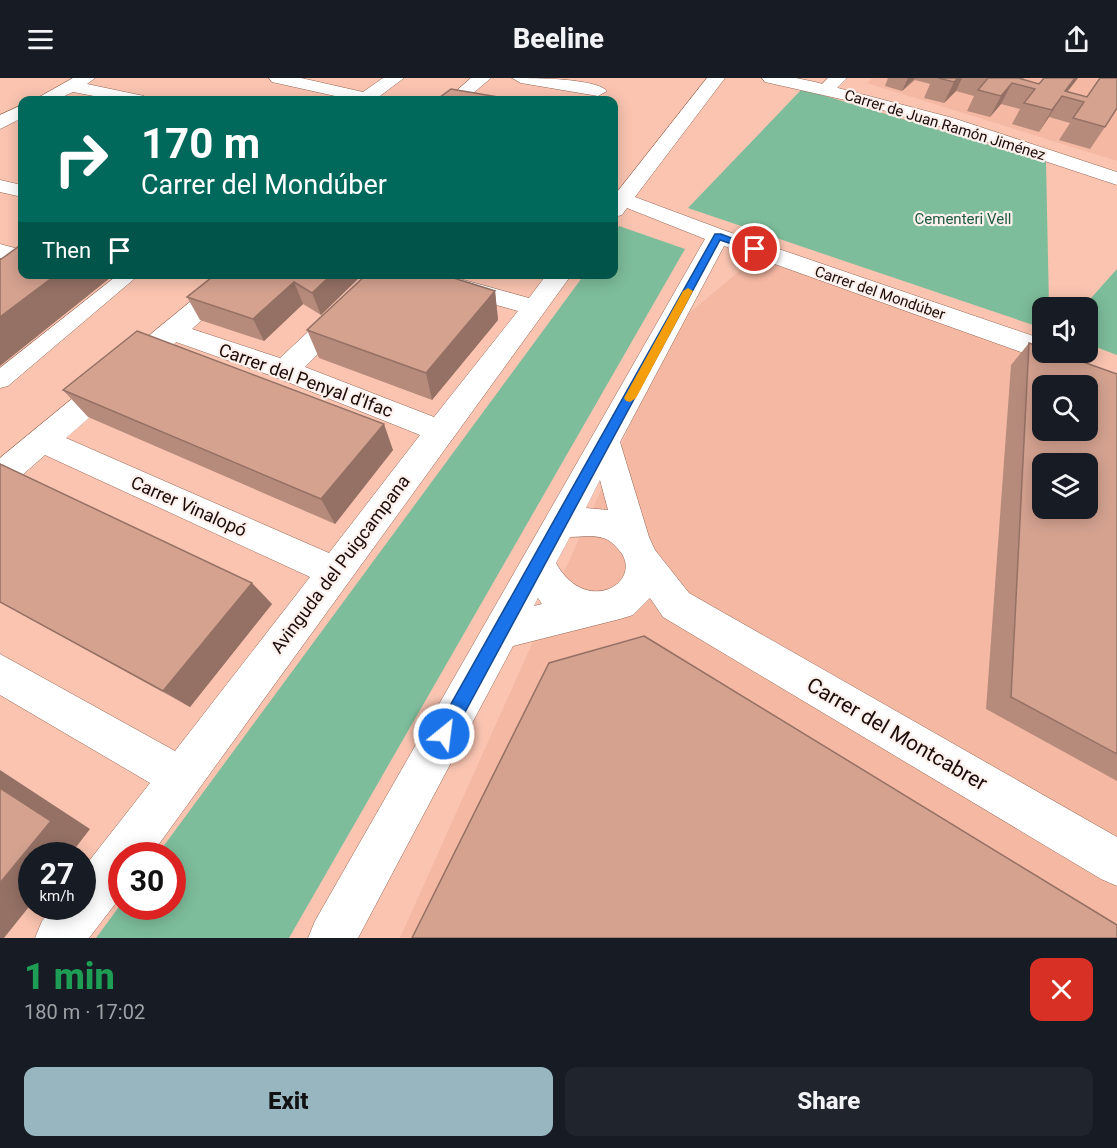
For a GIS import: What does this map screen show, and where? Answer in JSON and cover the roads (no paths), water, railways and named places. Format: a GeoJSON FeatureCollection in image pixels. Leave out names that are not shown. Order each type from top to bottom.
{"type":"FeatureCollection","features":[{"type":"Feature","properties":{"kind":"street"},"geometry":{"type":"LineString","coordinates":[[374,96],[395,78]]}},
{"type":"Feature","properties":{"kind":"street"},"geometry":{"type":"LineString","coordinates":[[460,96],[482,78]]}},
{"type":"Feature","properties":{"kind":"street"},"geometry":{"type":"LineString","coordinates":[[521,78],[599,90]]}},
{"type":"Feature","properties":{"kind":"street"},"geometry":{"type":"LineString","coordinates":[[620,195],[716,78]]}},
{"type":"Feature","properties":{"kind":"street","name":"Carrer de Juan Ramón Jiménez"},"geometry":{"type":"LineString","coordinates":[[771,78],[832,84],[1117,179]]}},
{"type":"Feature","properties":{"kind":"street"},"geometry":{"type":"LineString","coordinates":[[282,86],[309,81],[360,96]]}},
{"type":"Feature","properties":{"kind":"street"},"geometry":{"type":"LineString","coordinates":[[51,96],[78,82],[125,96]]}},
{"type":"Feature","properties":{"kind":"street"},"geometry":{"type":"LineString","coordinates":[[0,123],[18,113]]}},
{"type":"Feature","properties":{"kind":"street"},"geometry":{"type":"LineString","coordinates":[[0,128],[18,132]]}},
{"type":"Feature","properties":{"kind":"street"},"geometry":{"type":"LineString","coordinates":[[0,186],[18,190]]}},
{"type":"Feature","properties":{"kind":"street","name":"Carrer del Mondúber"},"geometry":{"type":"LineString","coordinates":[[620,195],[718,236],[1032,346]]}},
{"type":"Feature","properties":{"kind":"street"},"geometry":{"type":"LineString","coordinates":[[332,938],[606,444],[718,236]]}},
{"type":"Feature","properties":{"kind":"street"},"geometry":{"type":"LineString","coordinates":[[0,251],[18,267]]}},
{"type":"Feature","properties":{"kind":"street"},"geometry":{"type":"LineString","coordinates":[[701,267],[773,255]]}},
{"type":"Feature","properties":{"kind":"street"},"geometry":{"type":"LineString","coordinates":[[0,381],[125,279]]}},
{"type":"Feature","properties":{"kind":"street"},"geometry":{"type":"LineString","coordinates":[[0,476],[234,279]]}},
{"type":"Feature","properties":{"kind":"street"},"geometry":{"type":"LineString","coordinates":[[285,370],[380,279]]}},
{"type":"Feature","properties":{"kind":"street"},"geometry":{"type":"LineString","coordinates":[[432,279],[533,307]]}},
{"type":"Feature","properties":{"kind":"street","name":"Avinguda del Puigcampana"},"geometry":{"type":"LineString","coordinates":[[133,842],[556,279]]}},
{"type":"Feature","properties":{"kind":"street","name":"Carrer del Penyal d'Ifac"},"geometry":{"type":"LineString","coordinates":[[172,332],[285,370],[440,431]]}},
{"type":"Feature","properties":{"kind":"street","name":"Carrer Vinalopó"},"geometry":{"type":"LineString","coordinates":[[43,441],[334,572]]}},
{"type":"Feature","properties":{"kind":"street","name":"Carrer del Montcabrer"},"geometry":{"type":"LineString","coordinates":[[606,444],[637,550],[676,605],[1117,863]]}},
{"type":"Feature","properties":{"kind":"street"},"geometry":{"type":"LineString","coordinates":[[501,631],[600,609],[627,600],[637,589],[642,577],[637,550],[607,524],[560,524]]}},
{"type":"Feature","properties":{"kind":"street"},"geometry":{"type":"LineString","coordinates":[[538,564],[556,594],[568,603],[600,609],[676,605]]}},
{"type":"Feature","properties":{"kind":"street"},"geometry":{"type":"LineString","coordinates":[[0,673],[182,778]]}},
{"type":"Feature","properties":{"kind":"street","name":"Avinguda del Puigcampana"},"geometry":{"type":"LineString","coordinates":[[59,938],[108,874]]}},
{"type":"Feature","properties":{"kind":"park label","name":"Cementeri Vell"},"geometry":{"type":"Point","coordinates":[963,219]}}]}
